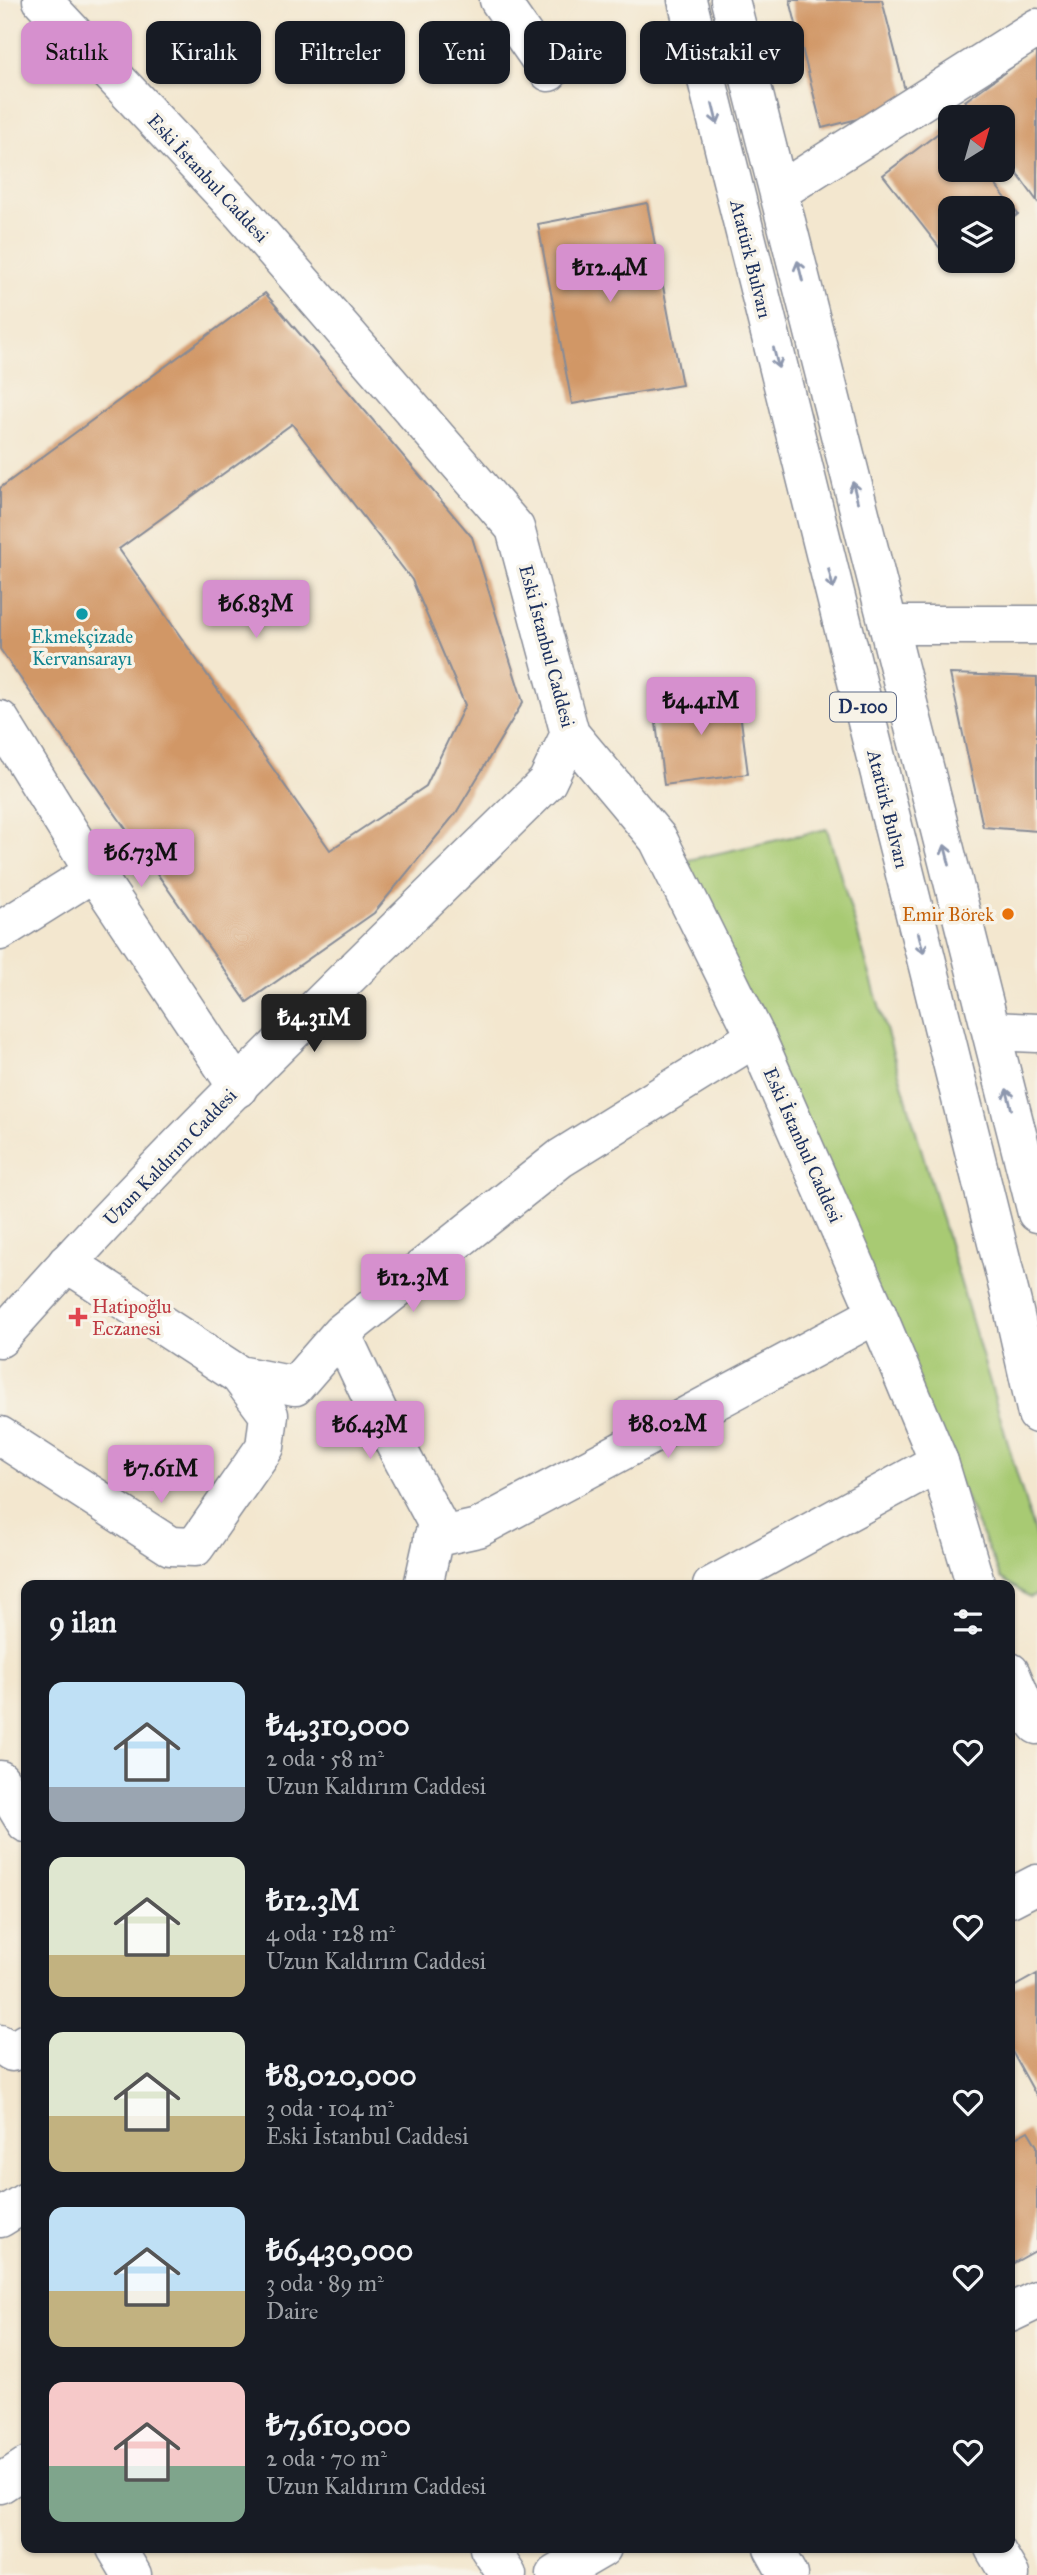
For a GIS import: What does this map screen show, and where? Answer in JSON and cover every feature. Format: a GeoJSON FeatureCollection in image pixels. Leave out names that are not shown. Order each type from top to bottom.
{"type":"FeatureCollection","features":[{"type":"Feature","properties":{"kind":"main road","name":"Eski İstanbul Caddesi"},"geometry":{"type":"LineString","coordinates":[[42,0],[243,214],[515,528],[569,734],[658,839],[756,1037],[939,1462],[974,1580]]}},
{"type":"Feature","properties":{"kind":"main road"},"geometry":{"type":"LineString","coordinates":[[499,0],[524,36]]}},
{"type":"Feature","properties":{"kind":"main road","name":"Atatürk Bulvarı"},"geometry":{"type":"LineString","coordinates":[[687,0],[1037,1414]]}},
{"type":"Feature","properties":{"kind":"main road","name":"D-100"},"geometry":{"type":"LineString","coordinates":[[730,0],[1037,1213]]}},
{"type":"Feature","properties":{"kind":"main road"},"geometry":{"type":"LineString","coordinates":[[780,191],[1037,28]]}},
{"type":"Feature","properties":{"kind":"main road"},"geometry":{"type":"LineString","coordinates":[[888,625],[1037,625]]}},
{"type":"Feature","properties":{"kind":"main road"},"geometry":{"type":"LineString","coordinates":[[0,720],[93,872],[238,1088]]}},
{"type":"Feature","properties":{"kind":"main road","name":"Uzun Kaldırım Caddesi"},"geometry":{"type":"LineString","coordinates":[[0,1338],[66,1263],[238,1088],[547,782],[569,734]]}},
{"type":"Feature","properties":{"kind":"main road"},"geometry":{"type":"LineString","coordinates":[[0,931],[93,872]]}},
{"type":"Feature","properties":{"kind":"main road"},"geometry":{"type":"LineString","coordinates":[[992,1031],[1037,1033]]}},
{"type":"Feature","properties":{"kind":"main road"},"geometry":{"type":"LineString","coordinates":[[239,1375],[295,1386],[341,1333],[561,1158],[756,1037]]}},
{"type":"Feature","properties":{"kind":"main road"},"geometry":{"type":"LineString","coordinates":[[0,1436],[170,1546],[195,1546],[265,1447],[269,1415],[239,1375],[66,1263]]}},
{"type":"Feature","properties":{"kind":"main road"},"geometry":{"type":"LineString","coordinates":[[433,1538],[478,1528],[877,1314]]}},
{"type":"Feature","properties":{"kind":"main road"},"geometry":{"type":"LineString","coordinates":[[341,1333],[382,1420],[437,1523],[424,1580]]}},
{"type":"Feature","properties":{"kind":"main road"},"geometry":{"type":"LineString","coordinates":[[723,1580],[939,1462]]}},
{"type":"Feature","properties":{"kind":"main road"},"geometry":{"type":"LineString","coordinates":[[1015,1684],[1033,1725]]}},
{"type":"Feature","properties":{"kind":"main road"},"geometry":{"type":"LineString","coordinates":[[0,1780],[21,1815]]}},
{"type":"Feature","properties":{"kind":"main road"},"geometry":{"type":"LineString","coordinates":[[1015,1895],[1037,1884]]}},
{"type":"Feature","properties":{"kind":"main road"},"geometry":{"type":"LineString","coordinates":[[0,2218],[21,2205]]}},
{"type":"Feature","properties":{"kind":"main road"},"geometry":{"type":"LineString","coordinates":[[1015,2311],[1037,2300]]}},
{"type":"Feature","properties":{"kind":"main road"},"geometry":{"type":"LineString","coordinates":[[0,2484],[21,2470]]}},
{"type":"Feature","properties":{"kind":"main road"},"geometry":{"type":"LineString","coordinates":[[119,2553],[132,2575]]}},
{"type":"Feature","properties":{"kind":"main road"},"geometry":{"type":"LineString","coordinates":[[492,2553],[507,2575]]}},
{"type":"Feature","properties":{"kind":"main road"},"geometry":{"type":"LineString","coordinates":[[556,2575],[593,2553]]}},
{"type":"Feature","properties":{"kind":"main road"},"geometry":{"type":"LineString","coordinates":[[775,2553],[788,2575]]}},
{"type":"Feature","properties":{"kind":"main road"},"geometry":{"type":"LineString","coordinates":[[997,2553],[1010,2575]]}},
{"type":"Feature","properties":{"kind":"green space"},"geometry":{"type":"Polygon","coordinates":[[[827,829],[1037,1542],[1037,1594],[1030,1597],[1015,1587],[1015,1580],[1001,1578],[684,861],[827,829]]]}},
{"type":"Feature","properties":{"kind":"building"},"geometry":{"type":"Polygon","coordinates":[[[790,0],[882,0],[909,106],[822,128],[804,56],[804,21],[795,21],[790,0]]]}},
{"type":"Feature","properties":{"kind":"building"},"geometry":{"type":"Polygon","coordinates":[[[1037,49],[1037,201],[1015,171],[1015,105],[968,105],[965,101],[1037,49]]]}},
{"type":"Feature","properties":{"kind":"building"},"geometry":{"type":"Polygon","coordinates":[[[938,133],[938,182],[993,182],[1004,196],[938,196],[938,246],[883,175],[938,133]]]}},
{"type":"Feature","properties":{"kind":"building"},"geometry":{"type":"Polygon","coordinates":[[[647,203],[682,385],[572,404],[538,224],[647,203]]]}},
{"type":"Feature","properties":{"kind":"building","name":"Ekmekçizade Kervansarayı"},"geometry":{"type":"Polygon","coordinates":[[[265,293],[472,537],[523,702],[456,813],[374,913],[247,1002],[0,649],[0,488],[265,293]],[[292,424],[119,549],[330,850],[426,786],[465,705],[412,580],[292,424]]]}},
{"type":"Feature","properties":{"kind":"building"},"geometry":{"type":"Polygon","coordinates":[[[950,674],[1037,677],[1037,831],[983,827],[950,674]]]}},
{"type":"Feature","properties":{"kind":"building"},"geometry":{"type":"Polygon","coordinates":[[[737,689],[748,774],[664,785],[653,700],[737,689]]]}},
{"type":"Feature","properties":{"kind":"building"},"geometry":{"type":"Polygon","coordinates":[[[1037,1974],[1037,2097],[1015,2057],[1015,1986],[1037,1974]]]}},
{"type":"Feature","properties":{"kind":"building"},"geometry":{"type":"Polygon","coordinates":[[[1028,2131],[1037,2146],[1037,2250],[1015,2262],[1015,2138],[1028,2131]]]}},
{"type":"Feature","properties":{"kind":"place","name":"Ekmekçizade Kervansarayı"},"geometry":{"type":"Point","coordinates":[82,614]}},
{"type":"Feature","properties":{"kind":"place","name":"Emir Börek"},"geometry":{"type":"Point","coordinates":[1008,914]}},
{"type":"Feature","properties":{"kind":"place","name":"Hatipoğlu Eczanesi"},"geometry":{"type":"Point","coordinates":[78,1317]}}]}
